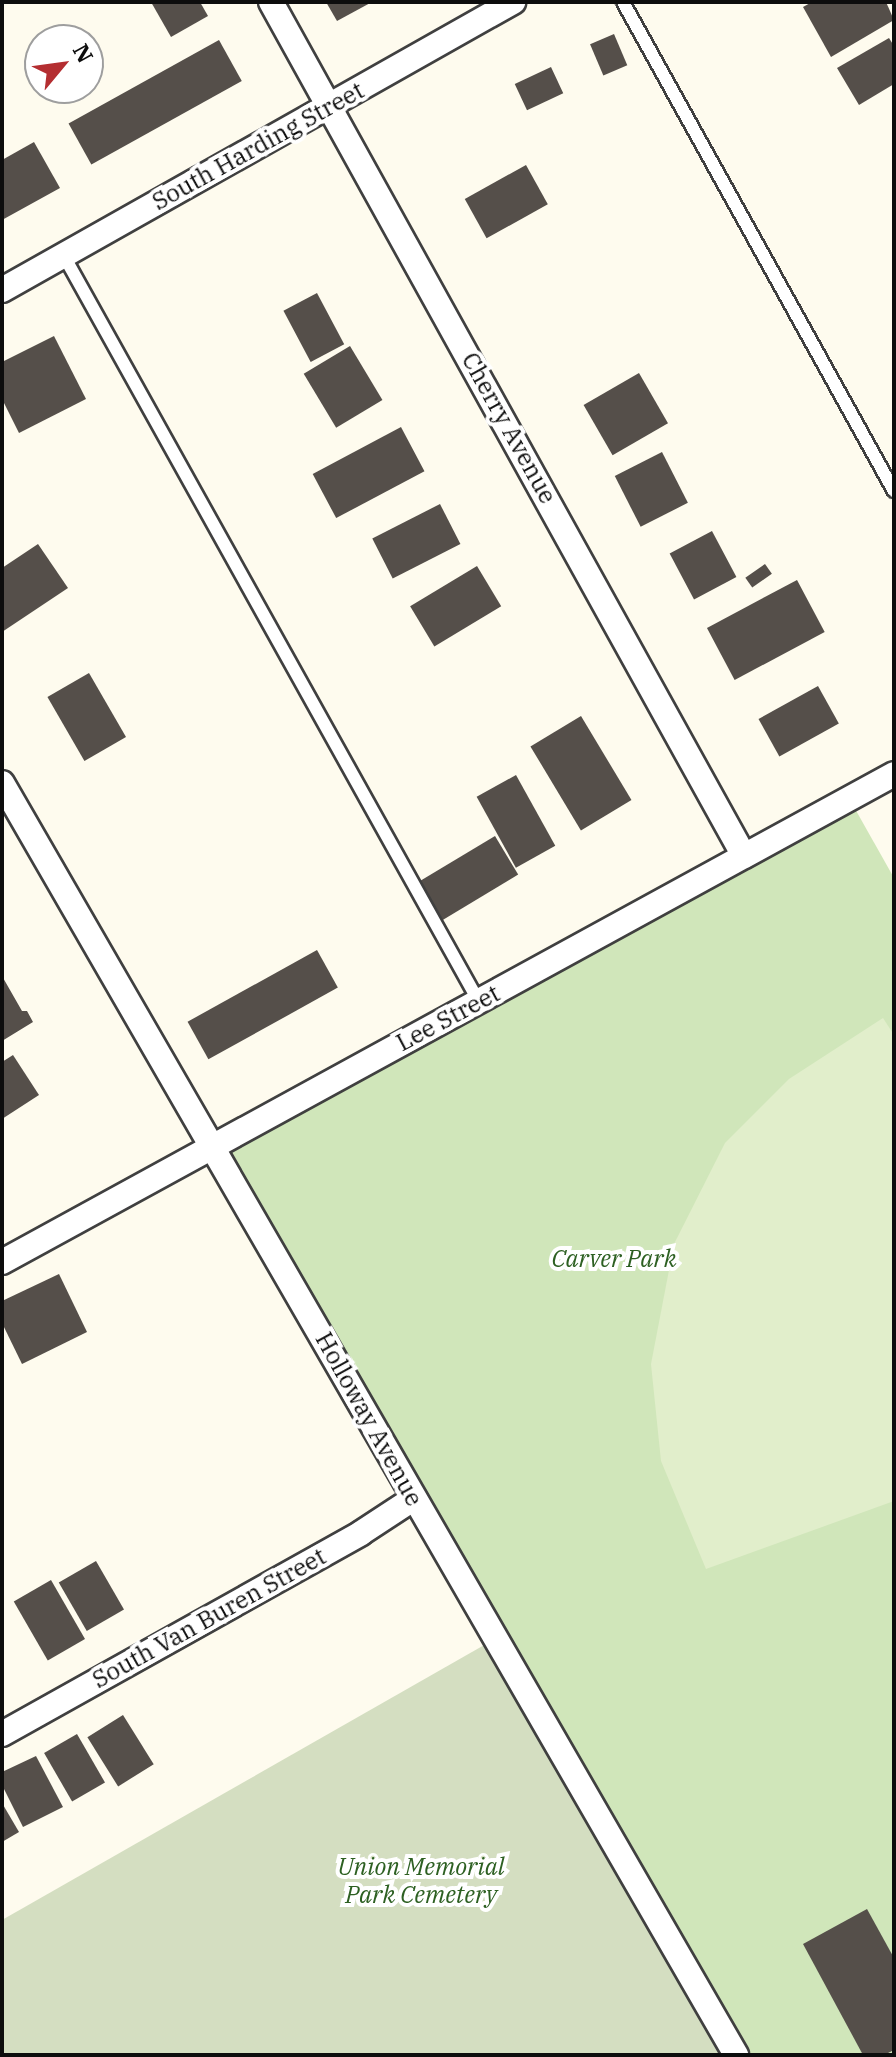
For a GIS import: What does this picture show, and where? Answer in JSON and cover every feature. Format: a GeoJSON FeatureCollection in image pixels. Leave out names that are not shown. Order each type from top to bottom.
{"type":"FeatureCollection","features":[{"type":"Feature","properties":{"kind":"street","name":"Cherry Avenue"},"geometry":{"type":"LineString","coordinates":[[271,2],[744,856]]}},
{"type":"Feature","properties":{"kind":"street","name":"South Harding Street"},"geometry":{"type":"LineString","coordinates":[[2,290],[513,2]]}},
{"type":"Feature","properties":{"kind":"street","name":"Lee Street"},"geometry":{"type":"LineString","coordinates":[[2,1262],[214,1149],[251,1125],[894,774]]}},
{"type":"Feature","properties":{"kind":"street","name":"Holloway Avenue"},"geometry":{"type":"LineString","coordinates":[[2,783],[736,2055]]}},
{"type":"Feature","properties":{"kind":"street","name":"South Van Buren Street"},"geometry":{"type":"LineString","coordinates":[[2,1734],[361,1533],[413,1499]]}},
{"type":"Feature","properties":{"kind":"lane"},"geometry":{"type":"LineString","coordinates":[[623,2],[894,491]]}},
{"type":"Feature","properties":{"kind":"lane"},"geometry":{"type":"LineString","coordinates":[[64,256],[479,1002]]}},
{"type":"Feature","properties":{"kind":"green space","name":"Carver Park"},"geometry":{"type":"Polygon","coordinates":[[[854,807],[894,878],[894,2055],[749,2055],[230,1153],[854,807]]]}},
{"type":"Feature","properties":{"kind":"green space"},"geometry":{"type":"Polygon","coordinates":[[[883,1018],[894,1035],[894,1501],[706,1569],[661,1461],[651,1364],[674,1244],[725,1143],[789,1079],[883,1018]]]}},
{"type":"Feature","properties":{"kind":"green space","name":"Union Memorial Park Cemetery"},"geometry":{"type":"Polygon","coordinates":[[[486,1644],[722,2055],[2,2055],[2,1920],[486,1644]]]}},
{"type":"Feature","properties":{"kind":"building"},"geometry":{"type":"Polygon","coordinates":[[[151,2],[200,2],[208,16],[171,37],[151,2]]]}},
{"type":"Feature","properties":{"kind":"building"},"geometry":{"type":"Polygon","coordinates":[[[326,2],[372,2],[337,21],[326,2]]]}},
{"type":"Feature","properties":{"kind":"building"},"geometry":{"type":"Polygon","coordinates":[[[812,2],[886,2],[894,20],[831,57],[803,7],[812,2]]]}},
{"type":"Feature","properties":{"kind":"building"},"geometry":{"type":"Polygon","coordinates":[[[614,34],[627,65],[603,75],[590,44],[614,34]]]}},
{"type":"Feature","properties":{"kind":"building"},"geometry":{"type":"Polygon","coordinates":[[[889,38],[894,46],[894,84],[859,105],[837,68],[889,38]]]}},
{"type":"Feature","properties":{"kind":"building"},"geometry":{"type":"Polygon","coordinates":[[[219,40],[242,81],[91,164],[69,123],[219,40]]]}},
{"type":"Feature","properties":{"kind":"building"},"geometry":{"type":"Polygon","coordinates":[[[551,67],[563,93],[527,110],[515,84],[551,67]]]}},
{"type":"Feature","properties":{"kind":"building"},"geometry":{"type":"Polygon","coordinates":[[[34,142],[60,188],[2,220],[2,160],[34,142]]]}},
{"type":"Feature","properties":{"kind":"building"},"geometry":{"type":"Polygon","coordinates":[[[526,165],[548,204],[487,238],[465,199],[526,165]]]}},
{"type":"Feature","properties":{"kind":"building"},"geometry":{"type":"Polygon","coordinates":[[[317,293],[344,344],[311,362],[283,311],[317,293]]]}},
{"type":"Feature","properties":{"kind":"building"},"geometry":{"type":"Polygon","coordinates":[[[54,336],[86,399],[19,433],[2,399],[2,362],[54,336]]]}},
{"type":"Feature","properties":{"kind":"building"},"geometry":{"type":"Polygon","coordinates":[[[350,346],[382,400],[336,428],[304,374],[350,346]]]}},
{"type":"Feature","properties":{"kind":"building"},"geometry":{"type":"Polygon","coordinates":[[[639,373],[668,423],[613,455],[584,405],[639,373]]]}},
{"type":"Feature","properties":{"kind":"building"},"geometry":{"type":"Polygon","coordinates":[[[401,427],[424,471],[336,518],[313,474],[401,427]]]}},
{"type":"Feature","properties":{"kind":"building"},"geometry":{"type":"Polygon","coordinates":[[[662,452],[688,503],[641,527],[615,476],[662,452]]]}},
{"type":"Feature","properties":{"kind":"building"},"geometry":{"type":"Polygon","coordinates":[[[440,504],[460,544],[393,579],[372,539],[440,504]]]}},
{"type":"Feature","properties":{"kind":"building"},"geometry":{"type":"Polygon","coordinates":[[[712,531],[736,577],[694,599],[670,554],[712,531]]]}},
{"type":"Feature","properties":{"kind":"building"},"geometry":{"type":"Polygon","coordinates":[[[38,544],[68,588],[2,632],[2,568],[38,544]]]}},
{"type":"Feature","properties":{"kind":"building"},"geometry":{"type":"Polygon","coordinates":[[[765,564],[772,574],[752,588],[745,578],[765,564]]]}},
{"type":"Feature","properties":{"kind":"building"},"geometry":{"type":"Polygon","coordinates":[[[477,566],[501,606],[434,646],[410,606],[477,566]]]}},
{"type":"Feature","properties":{"kind":"building"},"geometry":{"type":"Polygon","coordinates":[[[797,580],[825,632],[735,680],[707,628],[797,580]]]}},
{"type":"Feature","properties":{"kind":"building"},"geometry":{"type":"Polygon","coordinates":[[[89,673],[126,737],[84,761],[47,697],[89,673]]]}},
{"type":"Feature","properties":{"kind":"building"},"geometry":{"type":"Polygon","coordinates":[[[818,686],[839,724],[779,757],[759,719],[818,686]]]}},
{"type":"Feature","properties":{"kind":"building"},"geometry":{"type":"Polygon","coordinates":[[[581,716],[631,800],[581,830],[530,746],[581,716]]]}},
{"type":"Feature","properties":{"kind":"building"},"geometry":{"type":"Polygon","coordinates":[[[516,775],[555,846],[516,868],[477,797],[516,775]]]}},
{"type":"Feature","properties":{"kind":"building"},"geometry":{"type":"Polygon","coordinates":[[[495,836],[518,875],[443,920],[420,881],[495,836]]]}},
{"type":"Feature","properties":{"kind":"building"},"geometry":{"type":"Polygon","coordinates":[[[317,950],[338,988],[208,1059],[188,1022],[317,950]]]}},
{"type":"Feature","properties":{"kind":"building"},"geometry":{"type":"Polygon","coordinates":[[[2,976],[22,1011],[27,1011],[33,1022],[2,1041],[2,976]]]}},
{"type":"Feature","properties":{"kind":"building"},"geometry":{"type":"Polygon","coordinates":[[[13,1055],[39,1095],[2,1119],[2,1062],[13,1055]]]}},
{"type":"Feature","properties":{"kind":"building"},"geometry":{"type":"Polygon","coordinates":[[[59,1274],[87,1332],[22,1364],[2,1323],[2,1301],[59,1274]]]}},
{"type":"Feature","properties":{"kind":"building"},"geometry":{"type":"Polygon","coordinates":[[[96,1561],[124,1609],[87,1631],[59,1582],[96,1561]]]}},
{"type":"Feature","properties":{"kind":"building"},"geometry":{"type":"Polygon","coordinates":[[[51,1580],[85,1639],[48,1660],[14,1602],[51,1580]]]}},
{"type":"Feature","properties":{"kind":"building"},"geometry":{"type":"Polygon","coordinates":[[[123,1715],[154,1764],[118,1786],[87,1737],[123,1715]]]}},
{"type":"Feature","properties":{"kind":"building"},"geometry":{"type":"Polygon","coordinates":[[[77,1734],[105,1782],[72,1801],[44,1753],[77,1734]]]}},
{"type":"Feature","properties":{"kind":"building"},"geometry":{"type":"Polygon","coordinates":[[[36,1756],[63,1807],[23,1827],[2,1785],[2,1772],[36,1756]]]}},
{"type":"Feature","properties":{"kind":"building"},"geometry":{"type":"Polygon","coordinates":[[[2,1803],[19,1832],[2,1842],[2,1803]]]}},
{"type":"Feature","properties":{"kind":"building"},"geometry":{"type":"Polygon","coordinates":[[[867,1909],[894,1958],[894,2050],[884,2055],[863,2055],[803,1944],[867,1909]]]}}]}
